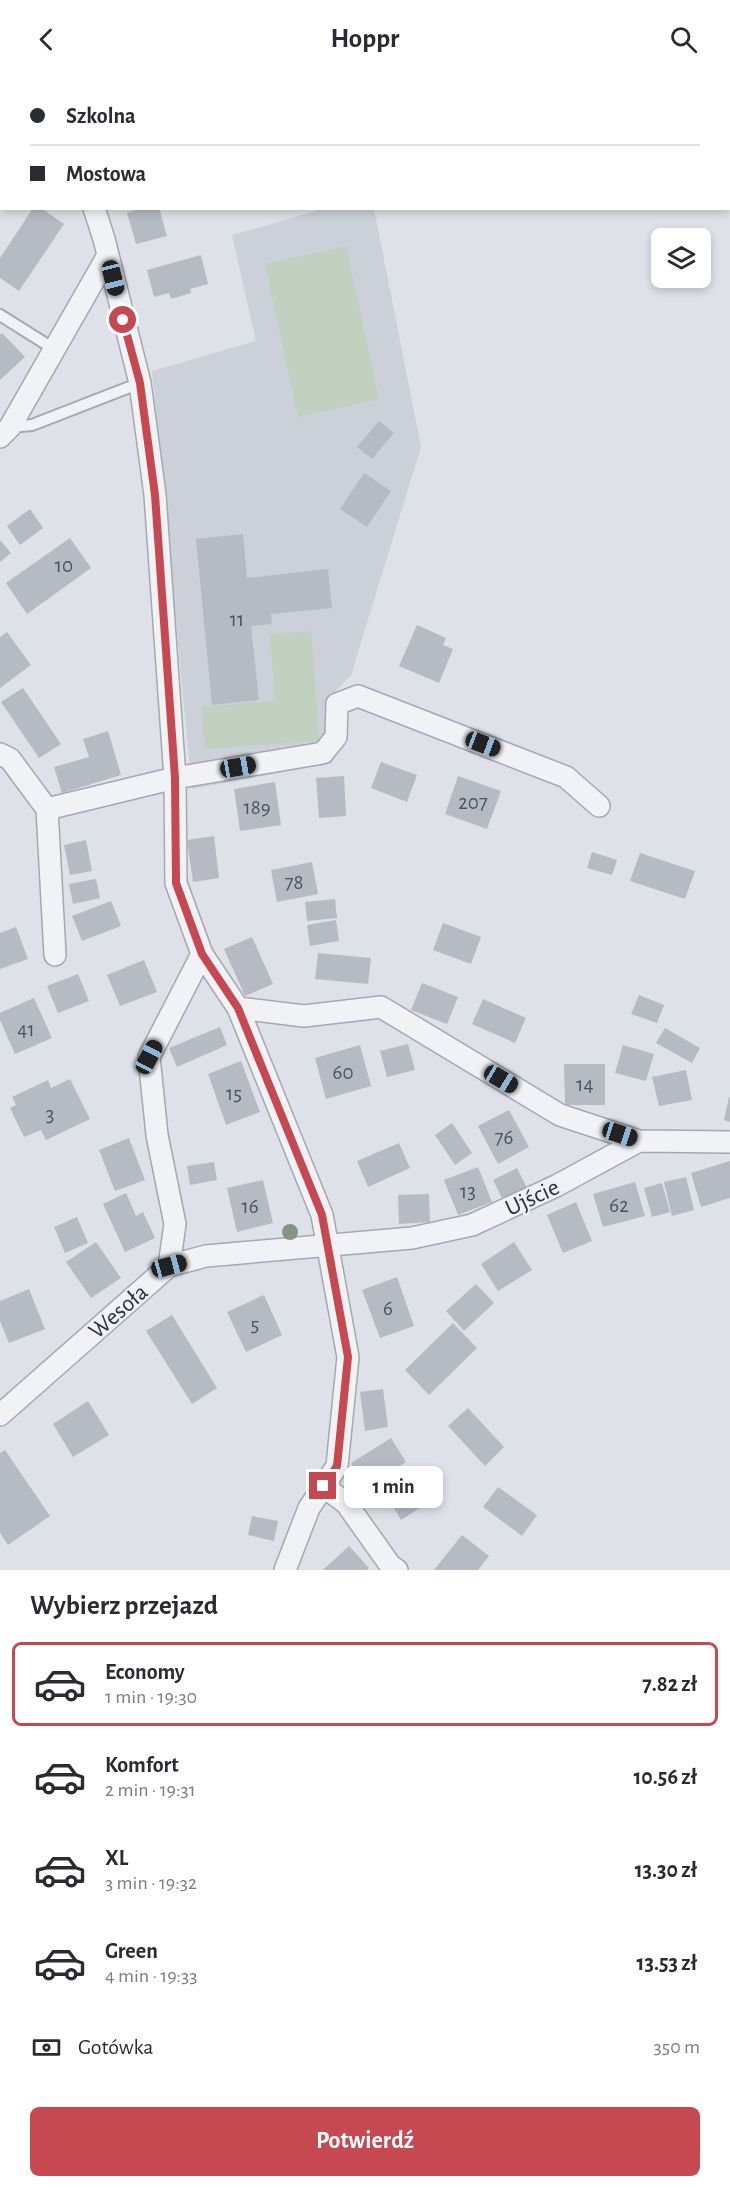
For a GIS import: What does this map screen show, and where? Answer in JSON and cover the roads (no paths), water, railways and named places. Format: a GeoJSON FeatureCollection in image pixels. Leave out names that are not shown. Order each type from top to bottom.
{"type":"FeatureCollection","features":[{"type":"Feature","properties":{"kind":"street"},"geometry":{"type":"LineString","coordinates":[[95,210],[140,383],[155,495],[175,778],[176,883],[202,954],[238,1008],[322,1215],[348,1357],[337,1466],[309,1508],[285,1570]]}},
{"type":"Feature","properties":{"kind":"street"},"geometry":{"type":"LineString","coordinates":[[5,432],[107,257]]}},
{"type":"Feature","properties":{"kind":"street"},"geometry":{"type":"LineString","coordinates":[[47,809],[175,778],[323,753],[336,737],[337,704],[358,696],[566,777],[599,806]]}},
{"type":"Feature","properties":{"kind":"street"},"geometry":{"type":"LineString","coordinates":[[0,754],[10,759],[47,809],[55,955]]}},
{"type":"Feature","properties":{"kind":"street"},"geometry":{"type":"LineString","coordinates":[[169,1266],[175,1224],[158,1135],[149,1057],[202,954]]}},
{"type":"Feature","properties":{"kind":"street"},"geometry":{"type":"LineString","coordinates":[[238,1008],[304,1016],[381,1007],[560,1114],[639,1141]]}},
{"type":"Feature","properties":{"kind":"street","name":"Ujście"},"geometry":{"type":"LineString","coordinates":[[328,1244],[412,1238],[472,1225],[556,1186],[639,1141],[730,1142]]}},
{"type":"Feature","properties":{"kind":"street","name":"Wesoła"},"geometry":{"type":"LineString","coordinates":[[0,1415],[169,1266],[206,1256],[328,1244]]}},
{"type":"Feature","properties":{"kind":"street"},"geometry":{"type":"LineString","coordinates":[[323,1486],[346,1503],[390,1564],[397,1570]]}},
{"type":"Feature","properties":{"kind":"lane"},"geometry":{"type":"LineString","coordinates":[[0,315],[54,349]]}},
{"type":"Feature","properties":{"kind":"lane"},"geometry":{"type":"LineString","coordinates":[[5,432],[32,425],[140,383]]}}]}
